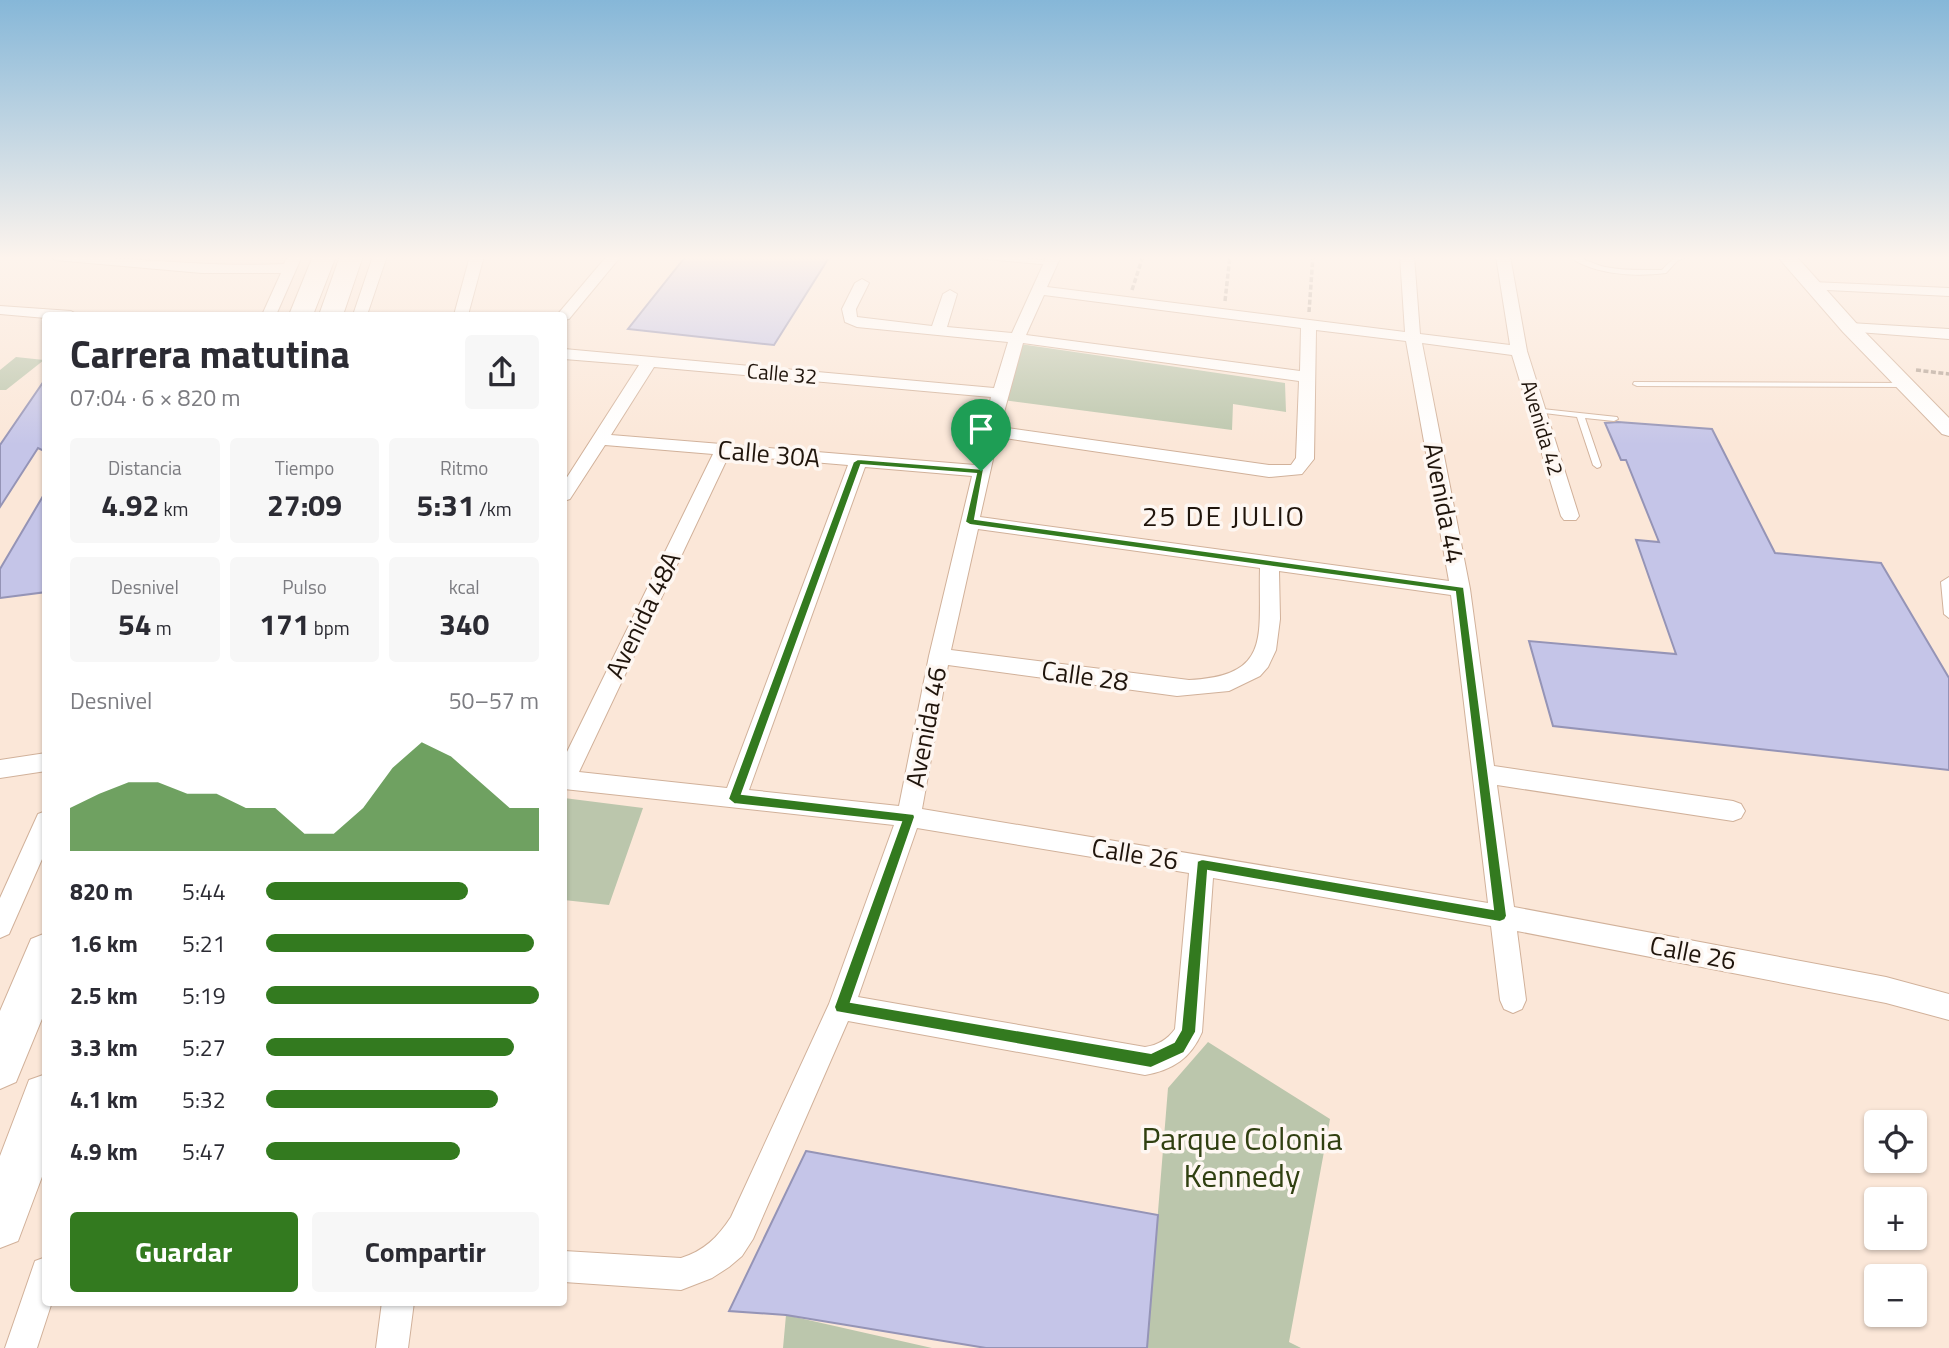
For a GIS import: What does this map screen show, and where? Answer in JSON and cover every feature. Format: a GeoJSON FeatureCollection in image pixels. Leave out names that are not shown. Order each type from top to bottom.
{"type":"FeatureCollection","features":[{"type":"Feature","properties":{"kind":"highway"},"geometry":{"type":"LineString","coordinates":[[0,1066],[42,963]]}},
{"type":"Feature","properties":{"kind":"highway"},"geometry":{"type":"LineString","coordinates":[[0,1223],[42,1108]]}},
{"type":"Feature","properties":{"kind":"street"},"geometry":{"type":"LineString","coordinates":[[850,319],[857,323],[1017,338],[1307,377]]}},
{"type":"Feature","properties":{"kind":"street"},"geometry":{"type":"LineString","coordinates":[[938,330],[942,319]]}},
{"type":"Feature","properties":{"kind":"street","name":"Avenida 46"},"geometry":{"type":"LineString","coordinates":[[567,1267],[681,1274],[701,1268],[718,1256],[731,1245],[742,1228],[841,1007],[909,817],[939,656],[981,471],[1000,393],[1026,319]]}},
{"type":"Feature","properties":{"kind":"street"},"geometry":{"type":"LineString","coordinates":[[1272,319],[1519,351]]}},
{"type":"Feature","properties":{"kind":"street","name":"Avenida 44"},"geometry":{"type":"LineString","coordinates":[[1412,319],[1460,589],[1500,916],[1513,1000]]}},
{"type":"Feature","properties":{"kind":"street","name":"Avenida 42"},"geometry":{"type":"LineString","coordinates":[[1514,319],[1519,351],[1570,516]]}},
{"type":"Feature","properties":{"kind":"street"},"geometry":{"type":"LineString","coordinates":[[1842,319],[1949,429]]}},
{"type":"Feature","properties":{"kind":"street"},"geometry":{"type":"LineString","coordinates":[[991,431],[1269,471],[1296,470],[1305,459],[1309,324]]}},
{"type":"Feature","properties":{"kind":"street"},"geometry":{"type":"LineString","coordinates":[[1850,328],[1949,334]]}},
{"type":"Feature","properties":{"kind":"street","name":"Calle 32"},"geometry":{"type":"LineString","coordinates":[[567,354],[1000,393]]}},
{"type":"Feature","properties":{"kind":"street"},"geometry":{"type":"LineString","coordinates":[[567,490],[649,362]]}},
{"type":"Feature","properties":{"kind":"street","name":"Calle 30A"},"geometry":{"type":"LineString","coordinates":[[599,439],[981,471]]}},
{"type":"Feature","properties":{"kind":"street","name":"Avenida 48A"},"geometry":{"type":"LineString","coordinates":[[567,774],[723,450]]}},
{"type":"Feature","properties":{"kind":"street"},"geometry":{"type":"LineString","coordinates":[[734,799],[858,462]]}},
{"type":"Feature","properties":{"kind":"street"},"geometry":{"type":"LineString","coordinates":[[970,522],[1460,589]]}},
{"type":"Feature","properties":{"kind":"street","name":"Calle 28"},"geometry":{"type":"LineString","coordinates":[[939,656],[1177,688],[1200,689],[1230,682],[1254,668],[1266,650],[1270,564]]}},
{"type":"Feature","properties":{"kind":"street"},"geometry":{"type":"LineString","coordinates":[[0,769],[42,763]]}},
{"type":"Feature","properties":{"kind":"street"},"geometry":{"type":"LineString","coordinates":[[1484,774],[1733,811]]}},
{"type":"Feature","properties":{"kind":"street","name":"Calle 26"},"geometry":{"type":"LineString","coordinates":[[567,780],[909,817],[1202,865],[1500,916],[1886,990],[1949,1007]]}},
{"type":"Feature","properties":{"kind":"street"},"geometry":{"type":"LineString","coordinates":[[0,926],[42,830]]}},
{"type":"Feature","properties":{"kind":"street"},"geometry":{"type":"LineString","coordinates":[[841,1007],[1145,1062],[1173,1052],[1188,1032],[1202,865]]}},
{"type":"Feature","properties":{"kind":"street"},"geometry":{"type":"LineString","coordinates":[[20,1348],[42,1284]]}},
{"type":"Feature","properties":{"kind":"street"},"geometry":{"type":"LineString","coordinates":[[392,1348],[397,1306]]}},
{"type":"Feature","properties":{"kind":"lane"},"geometry":{"type":"LineString","coordinates":[[1636,384],[1905,385]]}},
{"type":"Feature","properties":{"kind":"lane"},"geometry":{"type":"LineString","coordinates":[[1536,410],[1615,419]]}},
{"type":"Feature","properties":{"kind":"lane"},"geometry":{"type":"LineString","coordinates":[[1580,415],[1597,465]]}},
{"type":"Feature","properties":{"kind":"lane"},"geometry":{"type":"LineString","coordinates":[[1949,580],[1946,582],[1945,595],[1949,614]]}},
{"type":"Feature","properties":{"kind":"path"},"geometry":{"type":"LineString","coordinates":[[1309,319],[1309,324]]}},
{"type":"Feature","properties":{"kind":"green space"},"geometry":{"type":"Polygon","coordinates":[[[1020,344],[1285,383],[1286,412],[1233,404],[1232,430],[1003,400],[1020,344]]]}},
{"type":"Feature","properties":{"kind":"green space"},"geometry":{"type":"Polygon","coordinates":[[[16,357],[42,360],[6,390],[0,390],[0,370],[16,357]]]}},
{"type":"Feature","properties":{"kind":"green space"},"geometry":{"type":"Polygon","coordinates":[[[567,798],[643,808],[609,905],[567,900],[567,798]]]}},
{"type":"Feature","properties":{"kind":"green space","name":"Parque Colonia Kennedy"},"geometry":{"type":"Polygon","coordinates":[[[1208,1042],[1330,1119],[1289,1342],[1301,1348],[1147,1348],[1168,1088],[1208,1042]]]}},
{"type":"Feature","properties":{"kind":"green space"},"geometry":{"type":"Polygon","coordinates":[[[786,1315],[932,1348],[783,1348],[786,1315]]]}},
{"type":"Feature","properties":{"kind":"building"},"geometry":{"type":"Polygon","coordinates":[[[636,319],[790,319],[774,345],[628,329],[636,319]]]}},
{"type":"Feature","properties":{"kind":"building"},"geometry":{"type":"Polygon","coordinates":[[[42,384],[42,450],[38,448],[0,507],[0,445],[42,384]]]}},
{"type":"Feature","properties":{"kind":"building"},"geometry":{"type":"Polygon","coordinates":[[[1605,423],[1712,429],[1775,553],[1881,563],[1949,678],[1949,770],[1553,726],[1529,641],[1676,654],[1636,540],[1659,542],[1626,460],[1621,460],[1605,423]]]}},
{"type":"Feature","properties":{"kind":"building"},"geometry":{"type":"Polygon","coordinates":[[[42,498],[42,593],[0,598],[0,569],[42,498]]]}},
{"type":"Feature","properties":{"kind":"building"},"geometry":{"type":"Polygon","coordinates":[[[806,1151],[1158,1215],[1147,1348],[986,1348],[786,1315],[729,1311],[806,1151]]]}},
{"type":"Feature","properties":{"kind":"district","name":"25 DE JULIO"},"geometry":{"type":"Point","coordinates":[1224,516]}},
{"type":"Feature","properties":{"kind":"route"},"geometry":{"type":"LineString","coordinates":[[858,462],[981,471],[970,522],[1460,589],[1500,916],[1202,865],[1188,1032],[1179,1048],[1161,1058],[1145,1062],[841,1007],[909,817],[734,799],[858,462]]}}]}
